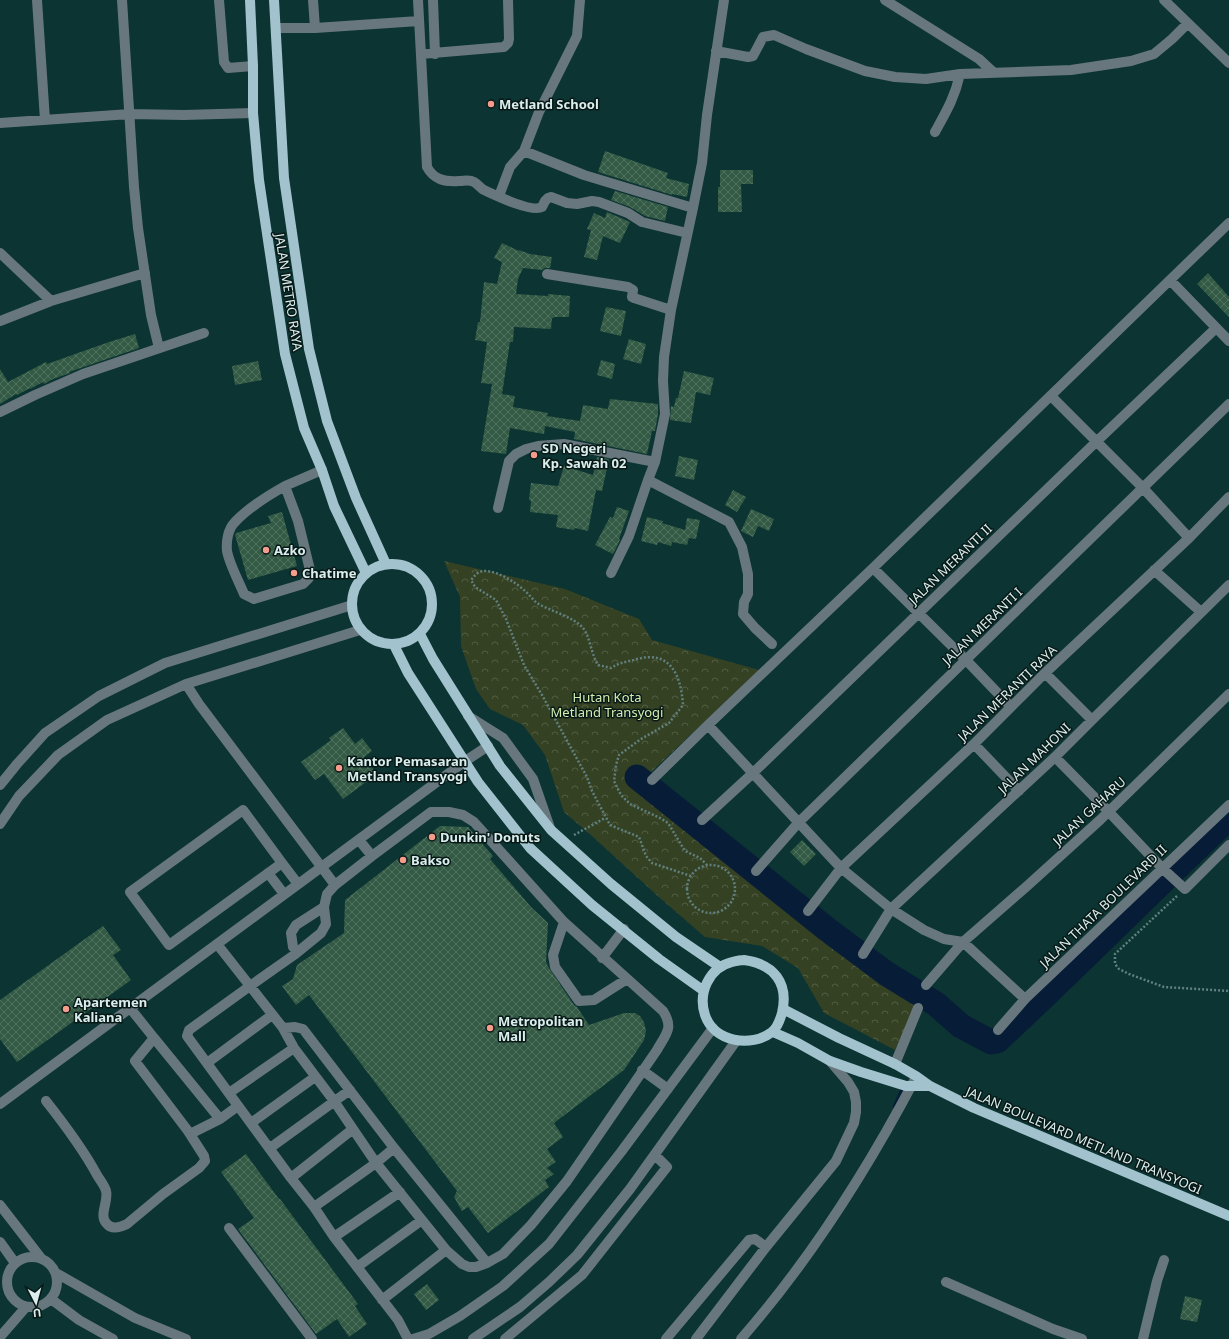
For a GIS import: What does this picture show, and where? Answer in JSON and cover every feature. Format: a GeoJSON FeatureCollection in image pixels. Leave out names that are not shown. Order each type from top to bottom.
{"type":"FeatureCollection","features":[{"type":"Feature","properties":{"kind":"main road","name":"JALAN METRO RAYA"},"geometry":{"type":"LineString","coordinates":[[250,0],[253,66],[253,113],[259,180],[285,354],[304,428],[322,470],[334,506],[366,573]]}},
{"type":"Feature","properties":{"kind":"main road","name":"JALAN METRO RAYA"},"geometry":{"type":"LineString","coordinates":[[274,0],[284,178],[309,349],[327,421],[356,498],[386,564]]}},
{"type":"Feature","properties":{"kind":"main road"},"geometry":{"type":"LineString","coordinates":[[386,564],[400,565],[415,570],[425,580],[431,591],[433,603],[432,614],[428,625],[420,634],[408,642],[394,645],[381,644],[360,630],[354,618],[352,596],[360,580],[366,573],[386,564]]}},
{"type":"Feature","properties":{"kind":"main road"},"geometry":{"type":"LineString","coordinates":[[420,634],[433,659],[500,766],[551,830],[616,889],[676,937],[720,967]]}},
{"type":"Feature","properties":{"kind":"main road"},"geometry":{"type":"LineString","coordinates":[[394,645],[408,673],[464,762],[530,848],[592,905],[624,929],[659,959],[704,991]]}},
{"type":"Feature","properties":{"kind":"main road"},"geometry":{"type":"LineString","coordinates":[[744,960],[756,962],[768,968],[777,977],[782,988],[784,1000],[783,1009],[780,1019],[773,1032],[761,1038],[749,1041],[736,1041],[723,1036],[713,1028],[706,1017],[703,1004],[704,991],[712,974],[720,967],[731,962],[744,960]]}},
{"type":"Feature","properties":{"kind":"main road","name":"JALAN BOULEVARD METLAND TRANSYOGI"},"geometry":{"type":"LineString","coordinates":[[783,1009],[839,1038],[895,1064],[930,1086],[974,1108],[1229,1216]]}},
{"type":"Feature","properties":{"kind":"main road"},"geometry":{"type":"LineString","coordinates":[[773,1032],[798,1043],[830,1061],[861,1072],[911,1087],[930,1086]]}},
{"type":"Feature","properties":{"kind":"street"},"geometry":{"type":"LineString","coordinates":[[37,0],[45,120]]}},
{"type":"Feature","properties":{"kind":"street"},"geometry":{"type":"LineString","coordinates":[[122,0],[138,228],[151,315],[159,348]]}},
{"type":"Feature","properties":{"kind":"street"},"geometry":{"type":"LineString","coordinates":[[220,0],[224,62],[228,68],[253,66]]}},
{"type":"Feature","properties":{"kind":"street"},"geometry":{"type":"LineString","coordinates":[[313,0],[315,28]]}},
{"type":"Feature","properties":{"kind":"street"},"geometry":{"type":"LineString","coordinates":[[418,0],[428,167],[430,173],[436,178],[442,180],[468,180],[474,182],[482,189],[534,209],[542,207],[545,201],[551,197],[567,203],[577,204],[599,202],[628,213],[642,222],[687,233]]}},
{"type":"Feature","properties":{"kind":"street"},"geometry":{"type":"LineString","coordinates":[[433,0],[435,54]]}},
{"type":"Feature","properties":{"kind":"street"},"geometry":{"type":"LineString","coordinates":[[421,54],[504,47],[508,43],[509,39],[508,0]]}},
{"type":"Feature","properties":{"kind":"street"},"geometry":{"type":"LineString","coordinates":[[499,196],[510,167],[524,151],[539,112],[577,36],[580,0]]}},
{"type":"Feature","properties":{"kind":"street"},"geometry":{"type":"LineString","coordinates":[[611,573],[629,536],[655,462],[665,414],[663,381],[664,357],[671,310],[702,163],[707,115],[724,0]]}},
{"type":"Feature","properties":{"kind":"street"},"geometry":{"type":"LineString","coordinates":[[885,0],[979,59],[993,72]]}},
{"type":"Feature","properties":{"kind":"street"},"geometry":{"type":"LineString","coordinates":[[1164,0],[1187,24],[1229,63]]}},
{"type":"Feature","properties":{"kind":"street"},"geometry":{"type":"LineString","coordinates":[[276,28],[315,28],[419,21]]}},
{"type":"Feature","properties":{"kind":"street"},"geometry":{"type":"LineString","coordinates":[[716,51],[748,57],[753,56],[763,37],[774,35],[806,49],[865,71],[895,77],[926,79],[960,74],[1071,70],[1144,58],[1158,51],[1187,24]]}},
{"type":"Feature","properties":{"kind":"street"},"geometry":{"type":"LineString","coordinates":[[934,132],[951,102],[960,74]]}},
{"type":"Feature","properties":{"kind":"street"},"geometry":{"type":"LineString","coordinates":[[0,123],[130,114],[184,115],[253,113]]}},
{"type":"Feature","properties":{"kind":"street"},"geometry":{"type":"LineString","coordinates":[[524,151],[584,175],[693,208]]}},
{"type":"Feature","properties":{"kind":"street"},"geometry":{"type":"LineString","coordinates":[[652,780],[1170,280],[1228,226]]}},
{"type":"Feature","properties":{"kind":"street"},"geometry":{"type":"LineString","coordinates":[[0,253],[51,301]]}},
{"type":"Feature","properties":{"kind":"street"},"geometry":{"type":"LineString","coordinates":[[0,321],[51,301],[145,273]]}},
{"type":"Feature","properties":{"kind":"street"},"geometry":{"type":"LineString","coordinates":[[547,274],[628,288],[633,290],[632,297],[671,310]]}},
{"type":"Feature","properties":{"kind":"street"},"geometry":{"type":"LineString","coordinates":[[1170,280],[1229,341]]}},
{"type":"Feature","properties":{"kind":"street","name":"JALAN MERANTI II"},"geometry":{"type":"LineString","coordinates":[[702,820],[1216,328]]}},
{"type":"Feature","properties":{"kind":"street"},"geometry":{"type":"LineString","coordinates":[[0,412],[82,374],[204,333]]}},
{"type":"Feature","properties":{"kind":"street"},"geometry":{"type":"LineString","coordinates":[[1051,396],[1143,488],[1189,538]]}},
{"type":"Feature","properties":{"kind":"street","name":"JALAN MERANTI I"},"geometry":{"type":"LineString","coordinates":[[756,871],[799,822],[1229,404]]}},
{"type":"Feature","properties":{"kind":"street"},"geometry":{"type":"LineString","coordinates":[[498,508],[509,461],[516,454],[526,449],[538,446],[564,444],[655,462]]}},
{"type":"Feature","properties":{"kind":"street"},"geometry":{"type":"LineString","coordinates":[[285,486],[299,528],[310,570],[310,578],[304,584],[254,599],[244,594],[227,553],[229,532],[234,522],[265,498],[285,486],[322,470]]}},
{"type":"Feature","properties":{"kind":"street"},"geometry":{"type":"LineString","coordinates":[[648,480],[729,522],[742,547],[748,574],[748,594],[744,602],[743,614],[772,644]]}},
{"type":"Feature","properties":{"kind":"street","name":"JALAN MERANTI RAYA"},"geometry":{"type":"LineString","coordinates":[[808,911],[841,868],[974,744],[1044,673],[1228,500]]}},
{"type":"Feature","properties":{"kind":"street"},"geometry":{"type":"LineString","coordinates":[[873,568],[1011,707]]}},
{"type":"Feature","properties":{"kind":"street"},"geometry":{"type":"LineString","coordinates":[[1154,570],[1201,612]]}},
{"type":"Feature","properties":{"kind":"street","name":"JALAN MAHONI"},"geometry":{"type":"LineString","coordinates":[[863,954],[890,909],[1055,757],[1229,585]]}},
{"type":"Feature","properties":{"kind":"street"},"geometry":{"type":"LineString","coordinates":[[0,785],[45,733],[105,693],[165,663],[352,605]]}},
{"type":"Feature","properties":{"kind":"street"},"geometry":{"type":"LineString","coordinates":[[0,824],[19,796],[58,755],[107,720],[186,684],[360,630]]}},
{"type":"Feature","properties":{"kind":"street"},"geometry":{"type":"LineString","coordinates":[[1044,673],[1092,720]]}},
{"type":"Feature","properties":{"kind":"street"},"geometry":{"type":"LineString","coordinates":[[186,684],[335,885]]}},
{"type":"Feature","properties":{"kind":"street","name":"JALAN GAHARU"},"geometry":{"type":"LineString","coordinates":[[926,985],[963,942],[1026,887],[1108,811],[1229,694]]}},
{"type":"Feature","properties":{"kind":"street"},"geometry":{"type":"LineString","coordinates":[[468,716],[504,738],[533,778],[551,830]]}},
{"type":"Feature","properties":{"kind":"street"},"geometry":{"type":"LineString","coordinates":[[708,725],[841,868],[890,909],[924,930],[944,939],[963,942],[1025,999]]}},
{"type":"Feature","properties":{"kind":"street"},"geometry":{"type":"LineString","coordinates":[[974,744],[1019,791]]}},
{"type":"Feature","properties":{"kind":"street"},"geometry":{"type":"LineString","coordinates":[[0,1104],[284,894],[488,746]]}},
{"type":"Feature","properties":{"kind":"street"},"geometry":{"type":"LineString","coordinates":[[1055,757],[1165,871],[1185,889],[1229,845]]}},
{"type":"Feature","properties":{"kind":"street","name":"JALAN THATA BOULEVARD II"},"geometry":{"type":"LineString","coordinates":[[998,1030],[1025,999],[1165,871],[1229,805]]}},
{"type":"Feature","properties":{"kind":"street"},"geometry":{"type":"LineString","coordinates":[[282,863],[169,945],[130,892],[243,810],[298,884]]}},
{"type":"Feature","properties":{"kind":"street"},"geometry":{"type":"LineString","coordinates":[[217,944],[250,986],[272,1015],[283,1028],[294,1048],[334,1101],[376,1163],[446,1250],[459,1262],[468,1267],[476,1267],[487,1263],[503,1254],[531,1225],[567,1181],[657,1050],[669,1029],[669,1024],[663,1011],[602,958],[564,922],[474,822],[463,815],[449,812],[431,812],[335,885],[327,894],[324,907],[326,924],[322,933],[294,955],[250,986],[189,1030],[187,1036],[192,1045],[314,1207],[334,1238],[398,1320],[408,1339]]}},
{"type":"Feature","properties":{"kind":"street"},"geometry":{"type":"LineString","coordinates":[[359,840],[372,856]]}},
{"type":"Feature","properties":{"kind":"street"},"geometry":{"type":"LineString","coordinates":[[268,873],[284,894]]}},
{"type":"Feature","properties":{"kind":"street"},"geometry":{"type":"LineString","coordinates":[[293,947],[291,933],[296,925],[324,907]]}},
{"type":"Feature","properties":{"kind":"street"},"geometry":{"type":"LineString","coordinates":[[564,922],[553,955],[555,966],[579,1001],[594,1000],[627,979]]}},
{"type":"Feature","properties":{"kind":"street"},"geometry":{"type":"LineString","coordinates":[[602,958],[624,929]]}},
{"type":"Feature","properties":{"kind":"street"},"geometry":{"type":"LineString","coordinates":[[130,1008],[220,1120]]}},
{"type":"Feature","properties":{"kind":"street"},"geometry":{"type":"LineString","coordinates":[[895,1064],[918,1008]]}},
{"type":"Feature","properties":{"kind":"street"},"geometry":{"type":"LineString","coordinates":[[207,1063],[272,1015]]}},
{"type":"Feature","properties":{"kind":"street"},"geometry":{"type":"LineString","coordinates":[[283,1028],[295,1027],[303,1029],[394,1148],[487,1263]]}},
{"type":"Feature","properties":{"kind":"street"},"geometry":{"type":"LineString","coordinates":[[413,1339],[424,1337],[460,1316],[503,1286],[550,1244],[621,1152],[713,1028]]}},
{"type":"Feature","properties":{"kind":"street"},"geometry":{"type":"LineString","coordinates":[[46,1101],[70,1131],[90,1161],[106,1192],[105,1223],[111,1227],[120,1227],[127,1224],[163,1194],[198,1168],[205,1160],[190,1134],[135,1060],[154,1038]]}},
{"type":"Feature","properties":{"kind":"street"},"geometry":{"type":"LineString","coordinates":[[473,1339],[520,1307],[577,1255],[630,1189],[736,1041]]}},
{"type":"Feature","properties":{"kind":"street"},"geometry":{"type":"LineString","coordinates":[[229,1093],[294,1048]]}},
{"type":"Feature","properties":{"kind":"street"},"geometry":{"type":"LineString","coordinates":[[696,1339],[766,1247],[836,1161],[854,1123],[856,1112],[854,1092],[848,1082],[830,1061]]}},
{"type":"Feature","properties":{"kind":"street"},"geometry":{"type":"LineString","coordinates":[[642,1070],[668,1089]]}},
{"type":"Feature","properties":{"kind":"street"},"geometry":{"type":"LineString","coordinates":[[251,1123],[315,1076]]}},
{"type":"Feature","properties":{"kind":"street"},"geometry":{"type":"LineString","coordinates":[[741,1339],[766,1310],[831,1223],[876,1150],[916,1076]]}},
{"type":"Feature","properties":{"kind":"street"},"geometry":{"type":"LineString","coordinates":[[270,1148],[350,1090]]}},
{"type":"Feature","properties":{"kind":"street"},"geometry":{"type":"LineString","coordinates":[[190,1134],[220,1120],[238,1106]]}},
{"type":"Feature","properties":{"kind":"street"},"geometry":{"type":"LineString","coordinates":[[291,1178],[353,1129]]}},
{"type":"Feature","properties":{"kind":"street"},"geometry":{"type":"LineString","coordinates":[[314,1207],[376,1163],[394,1148]]}},
{"type":"Feature","properties":{"kind":"street"},"geometry":{"type":"LineString","coordinates":[[505,1339],[582,1275],[668,1167],[655,1154]]}},
{"type":"Feature","properties":{"kind":"street"},"geometry":{"type":"LineString","coordinates":[[334,1238],[400,1192]]}},
{"type":"Feature","properties":{"kind":"street"},"geometry":{"type":"LineString","coordinates":[[0,1205],[41,1258],[52,1266],[56,1272],[57,1279],[57,1286],[51,1299],[46,1304],[39,1307],[26,1307],[18,1304],[11,1297],[3,1293],[8,1273],[16,1263],[27,1257],[41,1258]]}},
{"type":"Feature","properties":{"kind":"street"},"geometry":{"type":"LineString","coordinates":[[357,1267],[422,1220]]}},
{"type":"Feature","properties":{"kind":"street"},"geometry":{"type":"LineString","coordinates":[[229,1228],[312,1339]]}},
{"type":"Feature","properties":{"kind":"street"},"geometry":{"type":"LineString","coordinates":[[666,1339],[749,1240],[755,1239],[766,1247]]}},
{"type":"Feature","properties":{"kind":"street"},"geometry":{"type":"LineString","coordinates":[[0,1242],[16,1263]]}},
{"type":"Feature","properties":{"kind":"street"},"geometry":{"type":"LineString","coordinates":[[382,1300],[446,1250]]}},
{"type":"Feature","properties":{"kind":"street"},"geometry":{"type":"LineString","coordinates":[[1143,1339],[1157,1281],[1164,1260]]}},
{"type":"Feature","properties":{"kind":"street"},"geometry":{"type":"LineString","coordinates":[[56,1272],[135,1318],[186,1339]]}},
{"type":"Feature","properties":{"kind":"street"},"geometry":{"type":"LineString","coordinates":[[946,1282],[1053,1329],[1082,1339]]}},
{"type":"Feature","properties":{"kind":"street"},"geometry":{"type":"LineString","coordinates":[[51,1299],[79,1320],[114,1339]]}},
{"type":"Feature","properties":{"kind":"street"},"geometry":{"type":"LineString","coordinates":[[0,1337],[26,1307]]}},
{"type":"Feature","properties":{"kind":"path"},"geometry":{"type":"LineString","coordinates":[[691,876],[652,863],[646,856],[639,837],[610,825],[605,818],[587,777],[524,665],[506,619],[496,600],[475,587],[471,580],[478,572],[487,571],[504,577],[517,584],[537,602],[578,622],[585,630],[593,657],[598,665],[611,668],[619,663],[649,657],[662,659],[671,666],[680,681],[684,705],[669,723],[641,739],[619,755],[614,781],[621,795],[630,804],[668,823],[685,851],[700,858],[708,866]]}},
{"type":"Feature","properties":{"kind":"path"},"geometry":{"type":"LineString","coordinates":[[564,841],[605,818]]}},
{"type":"Feature","properties":{"kind":"path"},"geometry":{"type":"LineString","coordinates":[[708,866],[714,866],[726,871],[731,876],[735,889],[731,902],[721,911],[707,913],[695,907],[688,896],[688,882],[695,871],[708,866]]}},
{"type":"Feature","properties":{"kind":"path"},"geometry":{"type":"LineString","coordinates":[[1185,889],[1115,954],[1115,964],[1119,969],[1129,974],[1164,986],[1229,991]]}},
{"type":"Feature","properties":{"kind":"green space","name":"Hutan Kota Metland Transyogi"},"geometry":{"type":"Polygon","coordinates":[[[444,561],[565,589],[639,619],[652,640],[759,670],[634,788],[919,997],[895,1050],[824,1013],[798,968],[762,946],[705,937],[564,812],[545,755],[523,725],[490,709],[476,689],[461,646],[460,597],[444,561]]]}},
{"type":"Feature","properties":{"kind":"building"},"geometry":{"type":"Polygon","coordinates":[[[605,151],[668,173],[666,178],[689,184],[687,197],[672,195],[598,172],[605,151]]]}},
{"type":"Feature","properties":{"kind":"building"},"geometry":{"type":"Polygon","coordinates":[[[720,170],[753,170],[753,184],[741,184],[742,212],[718,212],[720,170]]]}},
{"type":"Feature","properties":{"kind":"building"},"geometry":{"type":"Polygon","coordinates":[[[615,191],[668,207],[665,221],[645,216],[630,207],[611,200],[615,191]]]}},
{"type":"Feature","properties":{"kind":"building"},"geometry":{"type":"Polygon","coordinates":[[[607,212],[630,222],[620,243],[603,236],[597,260],[584,257],[591,230],[587,229],[594,213],[605,218],[607,212]]]}},
{"type":"Feature","properties":{"kind":"building"},"geometry":{"type":"Polygon","coordinates":[[[502,243],[519,251],[552,257],[550,268],[545,268],[542,270],[523,268],[518,279],[516,294],[570,296],[569,317],[552,318],[551,329],[514,327],[513,342],[510,342],[502,394],[515,396],[513,407],[548,413],[547,416],[580,421],[583,405],[608,409],[610,399],[658,404],[655,431],[652,431],[647,454],[574,439],[575,432],[545,426],[544,434],[510,428],[506,454],[481,451],[492,384],[481,383],[487,342],[475,340],[478,322],[480,322],[484,282],[497,284],[502,262],[494,258],[502,243]]]}},
{"type":"Feature","properties":{"kind":"building"},"geometry":{"type":"Polygon","coordinates":[[[1208,273],[1229,297],[1229,317],[1197,284],[1208,273]]]}},
{"type":"Feature","properties":{"kind":"building"},"geometry":{"type":"Polygon","coordinates":[[[606,307],[626,311],[621,336],[600,331],[606,307]]]}},
{"type":"Feature","properties":{"kind":"building"},"geometry":{"type":"Polygon","coordinates":[[[135,334],[139,348],[69,372],[70,373],[44,384],[43,382],[17,395],[16,394],[0,404],[0,369],[8,382],[46,362],[47,364],[135,334]]]}},
{"type":"Feature","properties":{"kind":"building"},"geometry":{"type":"Polygon","coordinates":[[[629,339],[646,344],[641,364],[623,359],[629,339]]]}},
{"type":"Feature","properties":{"kind":"building"},"geometry":{"type":"Polygon","coordinates":[[[601,360],[615,364],[612,379],[597,375],[601,360]]]}},
{"type":"Feature","properties":{"kind":"building"},"geometry":{"type":"Polygon","coordinates":[[[258,361],[262,380],[235,385],[232,366],[258,361]]]}},
{"type":"Feature","properties":{"kind":"building"},"geometry":{"type":"Polygon","coordinates":[[[684,371],[714,378],[710,395],[696,392],[691,423],[670,420],[671,406],[674,407],[676,398],[678,398],[684,371]]]}},
{"type":"Feature","properties":{"kind":"building"},"geometry":{"type":"Polygon","coordinates":[[[679,456],[698,460],[694,480],[675,476],[679,456]]]}},
{"type":"Feature","properties":{"kind":"building"},"geometry":{"type":"Polygon","coordinates":[[[597,457],[609,459],[602,491],[596,490],[588,531],[575,528],[574,530],[556,527],[558,515],[530,512],[531,501],[529,500],[531,483],[558,486],[564,466],[593,475],[597,457]]]}},
{"type":"Feature","properties":{"kind":"building"},"geometry":{"type":"Polygon","coordinates":[[[733,490],[746,497],[737,512],[725,505],[733,490]]]}},
{"type":"Feature","properties":{"kind":"building"},"geometry":{"type":"Polygon","coordinates":[[[617,507],[629,511],[619,539],[620,540],[613,554],[595,545],[610,517],[613,518],[617,507]]]}},
{"type":"Feature","properties":{"kind":"building"},"geometry":{"type":"Polygon","coordinates":[[[751,509],[774,519],[769,531],[758,526],[753,537],[741,531],[751,509]]]}},
{"type":"Feature","properties":{"kind":"building","name":"Azko"},"geometry":{"type":"Polygon","coordinates":[[[282,512],[297,566],[248,580],[235,535],[236,533],[271,523],[268,516],[282,512]]]}},
{"type":"Feature","properties":{"kind":"building"},"geometry":{"type":"Polygon","coordinates":[[[647,517],[663,521],[662,523],[685,530],[687,518],[700,520],[696,539],[689,538],[687,545],[672,542],[671,546],[658,542],[657,545],[641,541],[647,517]]]}},
{"type":"Feature","properties":{"kind":"building","name":"Kantor Pemasaran Metland Transyogi"},"geometry":{"type":"Polygon","coordinates":[[[343,728],[355,744],[362,738],[372,751],[364,757],[377,774],[343,799],[324,774],[315,780],[301,762],[331,740],[329,738],[343,728]]]}},
{"type":"Feature","properties":{"kind":"building","name":"Metropolitan Mall"},"geometry":{"type":"Polygon","coordinates":[[[440,826],[468,827],[493,856],[490,859],[531,907],[548,923],[546,962],[589,1025],[624,1013],[635,1013],[640,1016],[644,1022],[646,1031],[644,1040],[624,1070],[554,1123],[563,1137],[547,1149],[556,1162],[547,1168],[554,1174],[545,1180],[549,1187],[488,1233],[468,1207],[462,1211],[454,1197],[457,1191],[309,995],[296,1005],[282,986],[293,979],[297,965],[344,933],[345,900],[440,826]]]}},
{"type":"Feature","properties":{"kind":"building"},"geometry":{"type":"Polygon","coordinates":[[[802,840],[816,854],[804,866],[790,852],[802,840]]]}},
{"type":"Feature","properties":{"kind":"building"},"geometry":{"type":"Polygon","coordinates":[[[103,926],[121,950],[113,955],[131,980],[17,1062],[0,1039],[0,1000],[103,926]]]}},
{"type":"Feature","properties":{"kind":"building"},"geometry":{"type":"Polygon","coordinates":[[[246,1154],[358,1304],[355,1306],[367,1324],[349,1337],[337,1319],[316,1334],[238,1229],[254,1218],[221,1172],[246,1154]]]}},
{"type":"Feature","properties":{"kind":"building"},"geometry":{"type":"Polygon","coordinates":[[[427,1284],[439,1300],[426,1310],[414,1294],[427,1284]]]}},
{"type":"Feature","properties":{"kind":"building"},"geometry":{"type":"Polygon","coordinates":[[[1185,1296],[1202,1300],[1197,1322],[1180,1319],[1185,1296]]]}},
{"type":"Feature","properties":{"kind":"waterway"},"geometry":{"type":"LineString","coordinates":[[637,777],[828,930],[887,974],[936,1004],[961,1026],[991,1042],[997,1041],[1229,818]]}},
{"type":"Feature","properties":{"kind":"waterway"},"geometry":{"type":"LineString","coordinates":[[895,1106],[904,1086]]}},
{"type":"Feature","properties":{"kind":"place","name":"Metland School"},"geometry":{"type":"Point","coordinates":[491,104]}},
{"type":"Feature","properties":{"kind":"place","name":"SD Negeri Kp. Sawah 02"},"geometry":{"type":"Point","coordinates":[534,455]}},
{"type":"Feature","properties":{"kind":"place","name":"Azko"},"geometry":{"type":"Point","coordinates":[266,550]}},
{"type":"Feature","properties":{"kind":"place","name":"Chatime"},"geometry":{"type":"Point","coordinates":[294,573]}},
{"type":"Feature","properties":{"kind":"place","name":"Kantor Pemasaran Metland Transyogi"},"geometry":{"type":"Point","coordinates":[339,768]}},
{"type":"Feature","properties":{"kind":"place","name":"Dunkin' Donuts"},"geometry":{"type":"Point","coordinates":[432,837]}},
{"type":"Feature","properties":{"kind":"place","name":"Bakso"},"geometry":{"type":"Point","coordinates":[403,860]}},
{"type":"Feature","properties":{"kind":"place","name":"Apartemen Kaliana"},"geometry":{"type":"Point","coordinates":[66,1009]}},
{"type":"Feature","properties":{"kind":"place","name":"Metropolitan Mall"},"geometry":{"type":"Point","coordinates":[490,1028]}}]}
